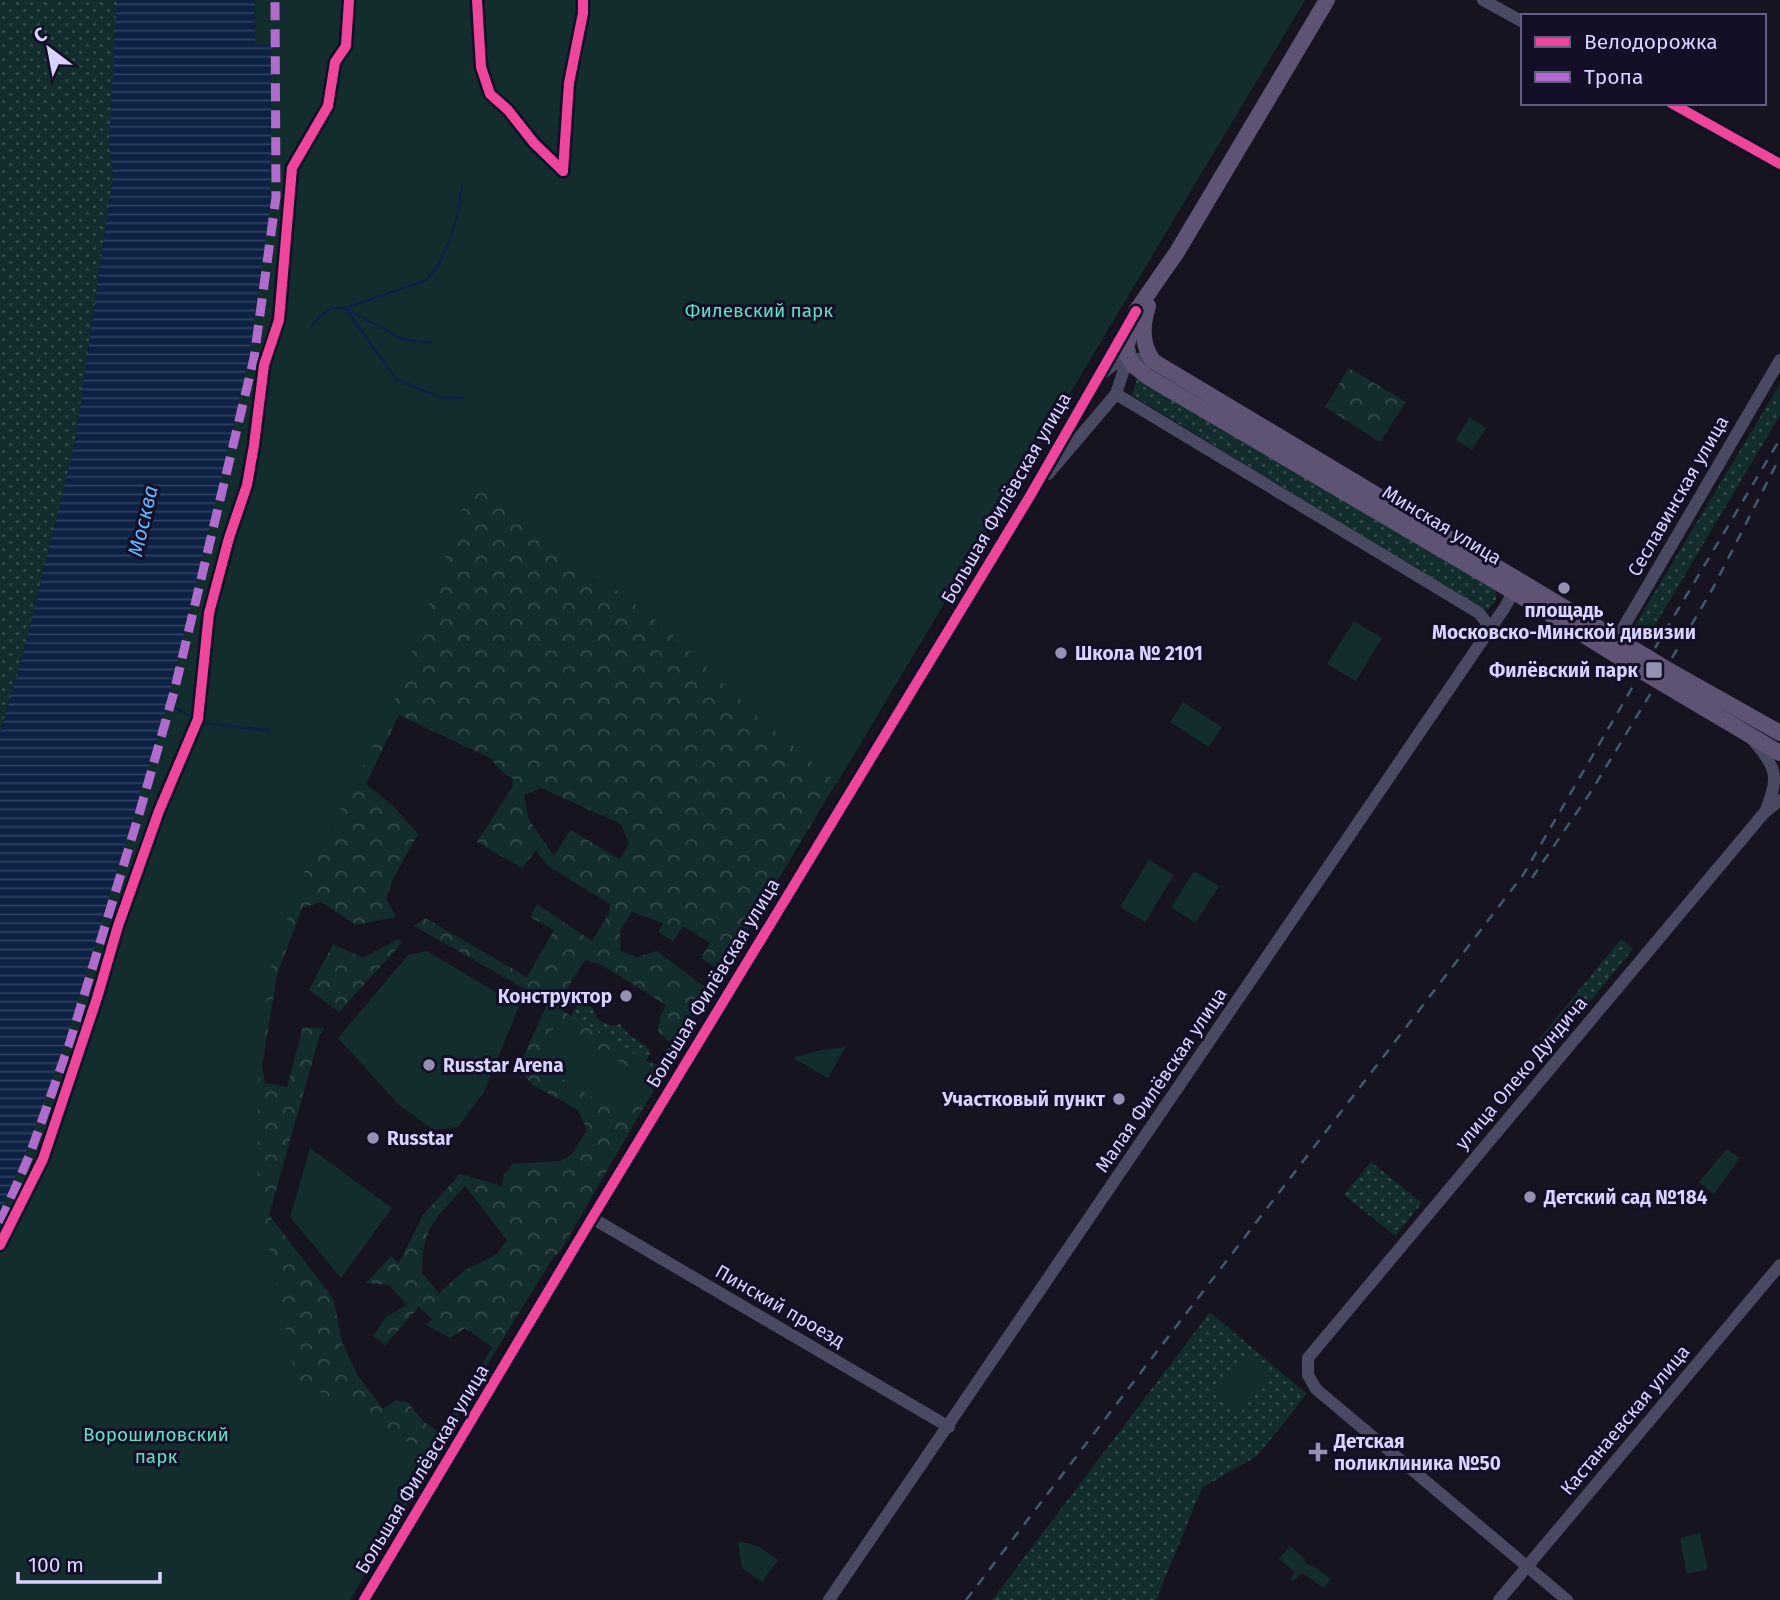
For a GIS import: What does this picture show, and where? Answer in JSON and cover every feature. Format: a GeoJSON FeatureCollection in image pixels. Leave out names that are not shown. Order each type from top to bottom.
{"type":"FeatureCollection","features":[{"type":"Feature","properties":{"kind":"main road","name":"Большая Филёвская улица"},"geometry":{"type":"LineString","coordinates":[[1136,311],[1154,287],[1327,0]]}},
{"type":"Feature","properties":{"kind":"main road"},"geometry":{"type":"LineString","coordinates":[[1151,369],[1143,326],[1154,287]]}},
{"type":"Feature","properties":{"kind":"main road"},"geometry":{"type":"LineString","coordinates":[[1128,358],[1125,348],[1136,311]]}},
{"type":"Feature","properties":{"kind":"main road","name":"Минская улица"},"geometry":{"type":"LineString","coordinates":[[1128,358],[1517,585],[1643,664],[1777,730]]}},
{"type":"Feature","properties":{"kind":"main road","name":"Минская улица"},"geometry":{"type":"LineString","coordinates":[[1666,677],[1780,753]]}},
{"type":"Feature","properties":{"kind":"street"},"geometry":{"type":"LineString","coordinates":[[1483,0],[1521,21]]}},
{"type":"Feature","properties":{"kind":"street"},"geometry":{"type":"LineString","coordinates":[[1675,105],[1780,164]]}},
{"type":"Feature","properties":{"kind":"street","name":"Большая Филёвская улица"},"geometry":{"type":"LineString","coordinates":[[365,1600],[592,1217],[1030,496],[1136,311]]}},
{"type":"Feature","properties":{"kind":"street","name":"Большая Филёвская улица"},"geometry":{"type":"LineString","coordinates":[[1030,496],[1118,388],[1143,326]]}},
{"type":"Feature","properties":{"kind":"street","name":"Большая Филёвская улица"},"geometry":{"type":"LineString","coordinates":[[1092,384],[1113,365],[1128,358]]}},
{"type":"Feature","properties":{"kind":"street","name":"Сеславинская улица"},"geometry":{"type":"LineString","coordinates":[[1613,645],[1780,359]]}},
{"type":"Feature","properties":{"kind":"street"},"geometry":{"type":"LineString","coordinates":[[1151,369],[1118,388],[1479,613],[1486,622],[1486,635]]}},
{"type":"Feature","properties":{"kind":"street","name":"Малая Филёвская улица"},"geometry":{"type":"LineString","coordinates":[[829,1600],[1486,635],[1517,585]]}},
{"type":"Feature","properties":{"kind":"street","name":"улица Олеко Дундича"},"geometry":{"type":"LineString","coordinates":[[1748,734],[1774,771],[1776,784],[1764,813]]}},
{"type":"Feature","properties":{"kind":"street","name":"улица Олеко Дундича"},"geometry":{"type":"LineString","coordinates":[[1527,1567],[1316,1389],[1308,1375],[1308,1358],[1764,813],[1780,800]]}},
{"type":"Feature","properties":{"kind":"street","name":"Пинский проезд"},"geometry":{"type":"LineString","coordinates":[[592,1217],[949,1427]]}},
{"type":"Feature","properties":{"kind":"street","name":"Кастанаевская улица"},"geometry":{"type":"LineString","coordinates":[[1499,1600],[1780,1265]]}},
{"type":"Feature","properties":{"kind":"street"},"geometry":{"type":"LineString","coordinates":[[1527,1567],[1567,1600]]}},
{"type":"Feature","properties":{"kind":"green space"},"geometry":{"type":"Polygon","coordinates":[[[0,0],[117,0],[118,11],[109,143],[113,176],[75,443],[21,662],[0,733],[0,0]]]}},
{"type":"Feature","properties":{"kind":"green space","name":"Филевский парк"},"geometry":{"type":"Polygon","coordinates":[[[254,0],[1305,0],[837,783],[754,713],[666,628],[472,481],[391,711],[351,791],[302,876],[271,967],[258,1065],[258,1194],[296,1378],[435,1457],[350,1600],[0,1600],[0,1211],[26,1152],[65,1043],[167,705],[249,356],[270,208],[272,44],[255,44],[254,0]]]}},
{"type":"Feature","properties":{"kind":"green space","name":"Ворошиловский парк"},"geometry":{"type":"Polygon","coordinates":[[[1305,0],[697,1015],[560,1252],[554,1256],[490,1360],[350,1600],[0,1600],[0,1211],[65,1043],[167,705],[223,472],[1305,0]],[[399,715],[366,784],[392,805],[418,834],[393,879],[386,898],[396,917],[356,925],[321,902],[302,908],[277,975],[262,1066],[265,1083],[287,1087],[303,1027],[325,1028],[320,1034],[269,1215],[333,1298],[342,1342],[357,1374],[383,1409],[396,1400],[408,1403],[423,1421],[441,1433],[492,1347],[465,1328],[450,1338],[426,1325],[432,1319],[419,1307],[385,1345],[373,1336],[386,1317],[407,1305],[389,1285],[366,1283],[391,1256],[399,1263],[423,1215],[460,1174],[502,1186],[504,1174],[513,1164],[560,1161],[571,1155],[587,1130],[578,1110],[533,1085],[518,1069],[548,1002],[414,926],[425,918],[527,977],[554,930],[530,917],[537,904],[592,941],[609,913],[610,904],[548,866],[536,850],[522,868],[477,842],[512,788],[513,779],[503,773],[490,758],[399,715]],[[541,788],[524,795],[529,820],[554,856],[570,830],[620,859],[629,844],[621,824],[541,788]],[[632,912],[620,931],[621,951],[637,957],[657,951],[705,987],[719,970],[701,958],[710,943],[683,926],[673,941],[658,932],[663,923],[632,912]],[[585,960],[568,987],[570,999],[563,1011],[646,1061],[659,1065],[671,1044],[658,1031],[661,1014],[666,1005],[600,964],[585,960]],[[465,1186],[446,1207],[428,1234],[423,1257],[422,1273],[439,1293],[465,1270],[496,1255],[507,1240],[465,1186]]]}},
{"type":"Feature","properties":{"kind":"green space"},"geometry":{"type":"Polygon","coordinates":[[[1349,368],[1406,402],[1380,442],[1325,407],[1349,368]]]}},
{"type":"Feature","properties":{"kind":"green space"},"geometry":{"type":"Polygon","coordinates":[[[1137,379],[1496,589],[1496,601],[1488,610],[1480,608],[1132,395],[1137,379]]]}},
{"type":"Feature","properties":{"kind":"green space"},"geometry":{"type":"Polygon","coordinates":[[[1780,384],[1780,415],[1645,642],[1633,635],[1632,630],[1780,384]]]}},
{"type":"Feature","properties":{"kind":"green space"},"geometry":{"type":"Polygon","coordinates":[[[1469,417],[1486,428],[1472,450],[1456,440],[1469,417]]]}},
{"type":"Feature","properties":{"kind":"green space"},"geometry":{"type":"Polygon","coordinates":[[[1354,621],[1382,638],[1356,681],[1327,664],[1354,621]]]}},
{"type":"Feature","properties":{"kind":"green space"},"geometry":{"type":"Polygon","coordinates":[[[1183,702],[1222,727],[1209,747],[1170,722],[1183,702]]]}},
{"type":"Feature","properties":{"kind":"green space"},"geometry":{"type":"Polygon","coordinates":[[[1149,860],[1174,875],[1145,922],[1120,907],[1149,860]]]}},
{"type":"Feature","properties":{"kind":"green space"},"geometry":{"type":"Polygon","coordinates":[[[1194,871],[1219,886],[1195,923],[1171,907],[1194,871]]]}},
{"type":"Feature","properties":{"kind":"green space"},"geometry":{"type":"Polygon","coordinates":[[[398,939],[402,943],[339,1012],[309,990],[333,944],[363,958],[398,939]]]}},
{"type":"Feature","properties":{"kind":"green space"},"geometry":{"type":"Polygon","coordinates":[[[1621,939],[1633,949],[1551,1049],[1539,1039],[1621,939]]]}},
{"type":"Feature","properties":{"kind":"green space","name":"Russtar Arena"},"geometry":{"type":"Polygon","coordinates":[[[427,951],[519,1006],[484,1092],[458,1127],[433,1130],[398,1104],[338,1038],[408,955],[427,951]]]}},
{"type":"Feature","properties":{"kind":"green space"},"geometry":{"type":"Polygon","coordinates":[[[578,1004],[592,1007],[598,1020],[612,1026],[620,1024],[651,1052],[646,1061],[573,1019],[572,1014],[578,1004]]]}},
{"type":"Feature","properties":{"kind":"green space"},"geometry":{"type":"Polygon","coordinates":[[[556,1024],[647,1078],[624,1116],[534,1062],[556,1024]]]}},
{"type":"Feature","properties":{"kind":"green space"},"geometry":{"type":"Polygon","coordinates":[[[846,1047],[828,1078],[793,1058],[821,1050],[846,1047]]]}},
{"type":"Feature","properties":{"kind":"green space"},"geometry":{"type":"Polygon","coordinates":[[[310,1148],[392,1208],[341,1278],[290,1217],[310,1148]]]}},
{"type":"Feature","properties":{"kind":"green space"},"geometry":{"type":"Polygon","coordinates":[[[1727,1149],[1740,1158],[1714,1194],[1699,1182],[1727,1149]]]}},
{"type":"Feature","properties":{"kind":"green space"},"geometry":{"type":"Polygon","coordinates":[[[1371,1162],[1422,1203],[1395,1236],[1344,1195],[1371,1162]]]}},
{"type":"Feature","properties":{"kind":"green space"},"geometry":{"type":"Polygon","coordinates":[[[1210,1312],[1307,1394],[1257,1456],[1202,1488],[1156,1600],[992,1600],[1210,1312]]]}},
{"type":"Feature","properties":{"kind":"green space"},"geometry":{"type":"Polygon","coordinates":[[[1250,1352],[1273,1372],[1239,1414],[1215,1394],[1250,1352]]]}},
{"type":"Feature","properties":{"kind":"green space"},"geometry":{"type":"Polygon","coordinates":[[[1700,1533],[1708,1569],[1687,1574],[1680,1538],[1700,1533]]]}},
{"type":"Feature","properties":{"kind":"green space"},"geometry":{"type":"Polygon","coordinates":[[[738,1541],[758,1546],[778,1560],[762,1582],[742,1568],[738,1541]]]}},
{"type":"Feature","properties":{"kind":"green space"},"geometry":{"type":"Polygon","coordinates":[[[1290,1546],[1310,1566],[1331,1579],[1324,1588],[1302,1573],[1293,1581],[1290,1579],[1295,1572],[1279,1559],[1290,1546]]]}},
{"type":"Feature","properties":{"kind":"water","name":"Москва"},"geometry":{"type":"Polygon","coordinates":[[[117,0],[254,0],[255,44],[272,44],[270,208],[249,356],[167,705],[65,1043],[26,1152],[0,1211],[0,733],[21,662],[75,443],[113,176],[109,143],[117,0]]]}},
{"type":"Feature","properties":{"kind":"waterway"},"geometry":{"type":"LineString","coordinates":[[462,186],[450,239],[439,263],[427,280],[345,308],[397,380],[440,397],[463,398]]}},
{"type":"Feature","properties":{"kind":"waterway"},"geometry":{"type":"LineString","coordinates":[[312,326],[332,308],[345,308],[402,339],[430,343]]}},
{"type":"Feature","properties":{"kind":"waterway"},"geometry":{"type":"LineString","coordinates":[[176,708],[188,715]]}},
{"type":"Feature","properties":{"kind":"waterway"},"geometry":{"type":"LineString","coordinates":[[205,723],[270,731]]}},
{"type":"Feature","properties":{"kind":"railway"},"geometry":{"type":"LineString","coordinates":[[1655,648],[1780,439]]}},
{"type":"Feature","properties":{"kind":"railway"},"geometry":{"type":"LineString","coordinates":[[1672,658],[1713,588],[1780,457]]}},
{"type":"Feature","properties":{"kind":"railway"},"geometry":{"type":"LineString","coordinates":[[966,1600],[1523,875],[1636,681]]}},
{"type":"Feature","properties":{"kind":"railway"},"geometry":{"type":"LineString","coordinates":[[1532,878],[1592,790],[1652,691]]}},
{"type":"Feature","properties":{"kind":"marked path"},"geometry":{"type":"LineString","coordinates":[[0,1223],[30,1154],[69,1045],[140,811],[174,692],[254,358],[276,197],[275,0]]}},
{"type":"Feature","properties":{"kind":"cycle path"},"geometry":{"type":"LineString","coordinates":[[0,1245],[43,1159],[118,926],[159,811],[198,719],[209,613],[229,538],[247,485],[264,365],[279,320],[292,168],[328,106],[335,62],[346,46],[349,0]]}},
{"type":"Feature","properties":{"kind":"cycle path"},"geometry":{"type":"LineString","coordinates":[[477,0],[481,67],[490,94],[563,171]]}},
{"type":"Feature","properties":{"kind":"cycle path"},"geometry":{"type":"LineString","coordinates":[[563,171],[569,83],[583,13],[583,0]]}},
{"type":"Feature","properties":{"kind":"cycle path"},"geometry":{"type":"LineString","coordinates":[[1675,105],[1780,164]]}},
{"type":"Feature","properties":{"kind":"cycle path"},"geometry":{"type":"LineString","coordinates":[[364,1600],[1030,496],[1136,311]]}},
{"type":"Feature","properties":{"kind":"place","name":"площадь Московско-Минской дивизии"},"geometry":{"type":"Point","coordinates":[1564,588]}},
{"type":"Feature","properties":{"kind":"place","name":"Школа № 2101"},"geometry":{"type":"Point","coordinates":[1061,653]}},
{"type":"Feature","properties":{"kind":"place","name":"Филёвский парк"},"geometry":{"type":"Point","coordinates":[1654,670]}},
{"type":"Feature","properties":{"kind":"place","name":"Конструктор"},"geometry":{"type":"Point","coordinates":[626,996]}},
{"type":"Feature","properties":{"kind":"place","name":"Russtar Arena"},"geometry":{"type":"Point","coordinates":[429,1065]}},
{"type":"Feature","properties":{"kind":"place","name":"Участковый пункт"},"geometry":{"type":"Point","coordinates":[1119,1099]}},
{"type":"Feature","properties":{"kind":"place","name":"Russtar"},"geometry":{"type":"Point","coordinates":[373,1138]}},
{"type":"Feature","properties":{"kind":"place","name":"Детский сад №184"},"geometry":{"type":"Point","coordinates":[1530,1197]}},
{"type":"Feature","properties":{"kind":"place","name":"Детская поликлиника №50"},"geometry":{"type":"Point","coordinates":[1318,1452]}}]}
